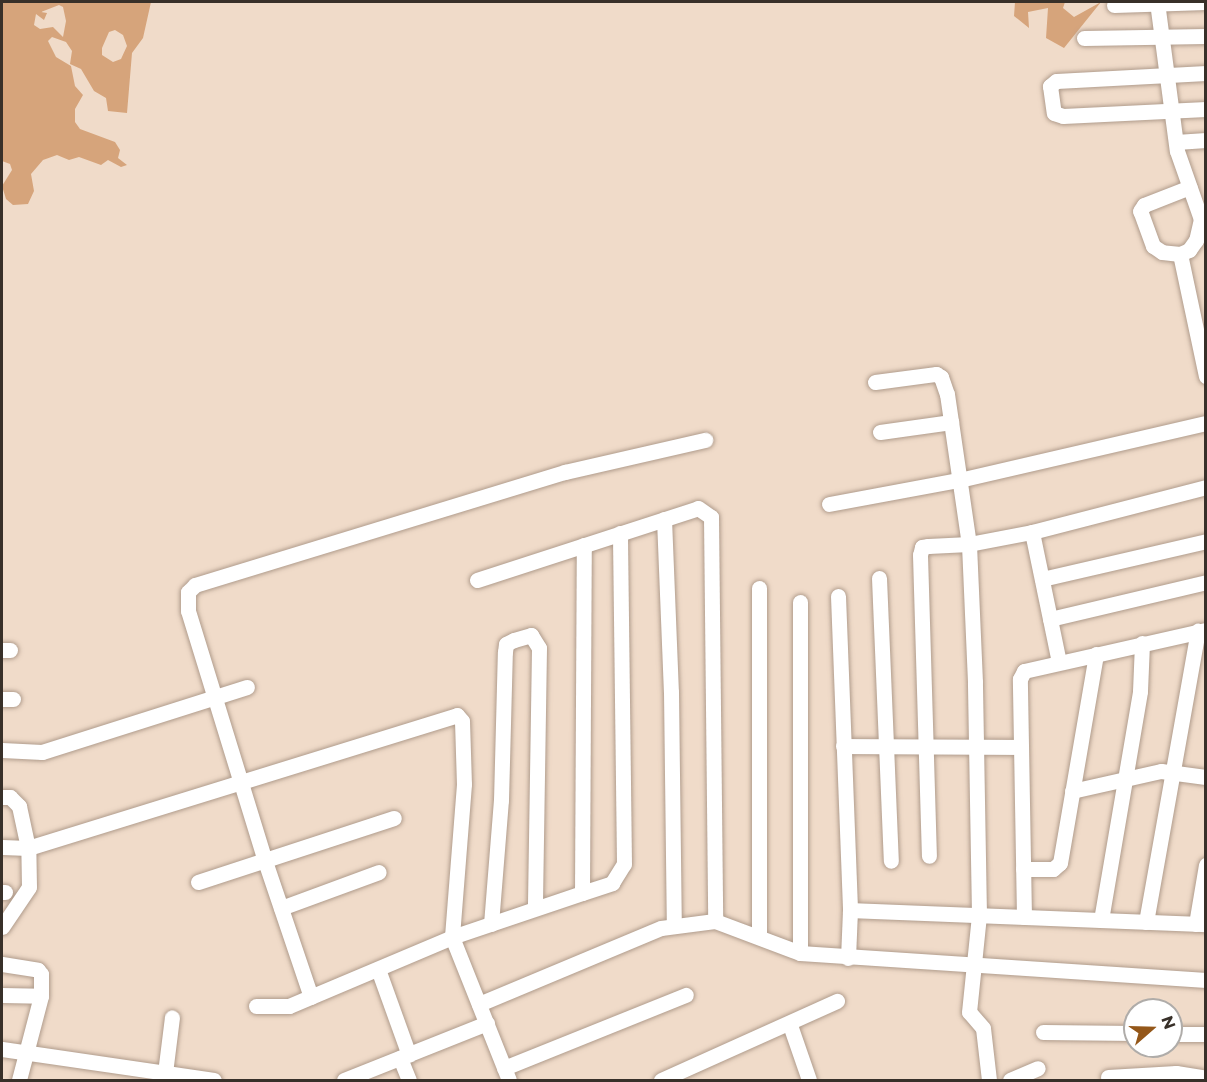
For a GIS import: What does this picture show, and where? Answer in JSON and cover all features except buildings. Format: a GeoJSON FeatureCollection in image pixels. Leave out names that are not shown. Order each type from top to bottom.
{"type":"FeatureCollection","features":[{"type":"Feature","properties":{"kind":"street"},"geometry":{"type":"LineString","coordinates":[[1157,2],[1176,142],[1196,190],[1203,218],[1185,252],[1189,298],[1202,343],[1206,376]]}},
{"type":"Feature","properties":{"kind":"street"},"geometry":{"type":"LineString","coordinates":[[1114,5],[1206,2]]}},
{"type":"Feature","properties":{"kind":"street"},"geometry":{"type":"LineString","coordinates":[[1084,38],[1206,36]]}},
{"type":"Feature","properties":{"kind":"street"},"geometry":{"type":"LineString","coordinates":[[1206,73],[1056,81],[1050,86],[1054,112],[1063,116],[1206,109]]}},
{"type":"Feature","properties":{"kind":"street"},"geometry":{"type":"LineString","coordinates":[[1176,142],[1206,140]]}},
{"type":"Feature","properties":{"kind":"street"},"geometry":{"type":"LineString","coordinates":[[1196,190],[1144,205],[1140,211],[1154,246],[1162,252],[1206,250]]}},
{"type":"Feature","properties":{"kind":"street"},"geometry":{"type":"LineString","coordinates":[[1189,298],[1206,296]]}},
{"type":"Feature","properties":{"kind":"street"},"geometry":{"type":"LineString","coordinates":[[874,382],[936,374],[941,377],[948,394],[969,544],[976,746],[979,915],[969,1012],[983,1028],[989,1080]]}},
{"type":"Feature","properties":{"kind":"street"},"geometry":{"type":"LineString","coordinates":[[880,432],[951,422]]}},
{"type":"Feature","properties":{"kind":"street"},"geometry":{"type":"LineString","coordinates":[[829,504],[959,480],[1206,423]]}},
{"type":"Feature","properties":{"kind":"street"},"geometry":{"type":"LineString","coordinates":[[311,997],[265,861],[186,600],[195,585],[565,472],[705,440]]}},
{"type":"Feature","properties":{"kind":"street"},"geometry":{"type":"LineString","coordinates":[[929,856],[920,555],[922,547],[969,544],[1032,532],[1206,487]]}},
{"type":"Feature","properties":{"kind":"street"},"geometry":{"type":"LineString","coordinates":[[477,580],[698,508],[706,511],[714,528],[715,921]]}},
{"type":"Feature","properties":{"kind":"street"},"geometry":{"type":"LineString","coordinates":[[664,519],[671,692],[674,924]]}},
{"type":"Feature","properties":{"kind":"street"},"geometry":{"type":"LineString","coordinates":[[1032,532],[1059,662]]}},
{"type":"Feature","properties":{"kind":"street"},"geometry":{"type":"LineString","coordinates":[[256,1006],[277,1009],[311,997],[452,937],[612,883],[624,864],[620,533]]}},
{"type":"Feature","properties":{"kind":"street"},"geometry":{"type":"LineString","coordinates":[[1042,579],[1206,540]]}},
{"type":"Feature","properties":{"kind":"street"},"geometry":{"type":"LineString","coordinates":[[582,893],[584,545]]}},
{"type":"Feature","properties":{"kind":"street"},"geometry":{"type":"LineString","coordinates":[[879,578],[891,861]]}},
{"type":"Feature","properties":{"kind":"street"},"geometry":{"type":"LineString","coordinates":[[1050,619],[1206,582]]}},
{"type":"Feature","properties":{"kind":"street"},"geometry":{"type":"LineString","coordinates":[[759,588],[759,937]]}},
{"type":"Feature","properties":{"kind":"street"},"geometry":{"type":"LineString","coordinates":[[838,596],[850,910],[848,958]]}},
{"type":"Feature","properties":{"kind":"street"},"geometry":{"type":"LineString","coordinates":[[800,602],[800,953]]}},
{"type":"Feature","properties":{"kind":"street"},"geometry":{"type":"LineString","coordinates":[[1023,917],[1020,679],[1024,671],[1202,631],[1171,770],[1146,922]]}},
{"type":"Feature","properties":{"kind":"street"},"geometry":{"type":"LineString","coordinates":[[492,924],[501,800],[506,644],[531,635],[539,648],[535,908]]}},
{"type":"Feature","properties":{"kind":"street"},"geometry":{"type":"LineString","coordinates":[[1101,920],[1140,691],[1142,643]]}},
{"type":"Feature","properties":{"kind":"street"},"geometry":{"type":"LineString","coordinates":[[1023,869],[1058,867],[1096,654]]}},
{"type":"Feature","properties":{"kind":"street"},"geometry":{"type":"LineString","coordinates":[[2,750],[42,752],[247,687]]}},
{"type":"Feature","properties":{"kind":"street"},"geometry":{"type":"LineString","coordinates":[[2,847],[28,848],[243,784],[450,716],[460,717],[463,812],[452,937],[507,1074],[686,995]]}},
{"type":"Feature","properties":{"kind":"street"},"geometry":{"type":"LineString","coordinates":[[843,746],[1021,747]]}},
{"type":"Feature","properties":{"kind":"street"},"geometry":{"type":"LineString","coordinates":[[1072,791],[1171,770],[1206,777]]}},
{"type":"Feature","properties":{"kind":"street"},"geometry":{"type":"LineString","coordinates":[[2,797],[10,797],[19,806],[28,848],[29,887],[2,927]]}},
{"type":"Feature","properties":{"kind":"street"},"geometry":{"type":"LineString","coordinates":[[198,882],[394,818]]}},
{"type":"Feature","properties":{"kind":"street"},"geometry":{"type":"LineString","coordinates":[[850,910],[1201,924],[1206,865]]}},
{"type":"Feature","properties":{"kind":"street"},"geometry":{"type":"LineString","coordinates":[[281,908],[379,872]]}},
{"type":"Feature","properties":{"kind":"street"},"geometry":{"type":"LineString","coordinates":[[479,1004],[674,924],[715,921],[800,953],[848,958],[974,963],[1206,980]]}},
{"type":"Feature","properties":{"kind":"street"},"geometry":{"type":"LineString","coordinates":[[2,964],[38,970],[41,996],[24,1052],[19,1080]]}},
{"type":"Feature","properties":{"kind":"street"},"geometry":{"type":"LineString","coordinates":[[378,969],[409,1080]]}},
{"type":"Feature","properties":{"kind":"street"},"geometry":{"type":"LineString","coordinates":[[2,995],[41,996]]}},
{"type":"Feature","properties":{"kind":"street"},"geometry":{"type":"LineString","coordinates":[[660,1080],[790,1025],[837,1002]]}},
{"type":"Feature","properties":{"kind":"street"},"geometry":{"type":"LineString","coordinates":[[165,1073],[172,1017]]}},
{"type":"Feature","properties":{"kind":"street"},"geometry":{"type":"LineString","coordinates":[[344,1080],[487,1023]]}},
{"type":"Feature","properties":{"kind":"street"},"geometry":{"type":"LineString","coordinates":[[790,1025],[809,1080]]}},
{"type":"Feature","properties":{"kind":"street"},"geometry":{"type":"LineString","coordinates":[[1043,1032],[1123,1034]]}},
{"type":"Feature","properties":{"kind":"street"},"geometry":{"type":"LineString","coordinates":[[1183,1034],[1206,1034]]}},
{"type":"Feature","properties":{"kind":"street"},"geometry":{"type":"LineString","coordinates":[[2,1049],[214,1080]]}},
{"type":"Feature","properties":{"kind":"street"},"geometry":{"type":"LineString","coordinates":[[1010,1080],[1038,1068]]}},
{"type":"Feature","properties":{"kind":"street"},"geometry":{"type":"LineString","coordinates":[[1108,1077],[1176,1073],[1206,1078]]}},
{"type":"Feature","properties":{"kind":"shaded area"},"geometry":{"type":"Polygon","coordinates":[[[2,2],[151,2],[143,38],[132,53],[127,113],[108,111],[106,98],[94,91],[81,69],[70,64],[72,51],[66,42],[52,37],[48,41],[56,57],[71,66],[75,86],[83,95],[75,109],[75,122],[80,129],[115,142],[120,150],[118,158],[127,165],[121,167],[108,160],[101,165],[79,157],[69,160],[57,155],[43,160],[31,174],[34,191],[28,204],[13,205],[6,199],[2,186],[12,170],[10,164],[2,161],[2,2]],[[59,5],[41,12],[47,13],[44,20],[36,14],[34,25],[40,29],[53,27],[63,37],[66,21],[63,7],[59,5]],[[115,30],[109,32],[102,48],[102,55],[113,62],[121,59],[127,46],[123,35],[115,30]]]}},
{"type":"Feature","properties":{"kind":"shaded area"},"geometry":{"type":"Polygon","coordinates":[[[1015,2],[1065,2],[1063,8],[1074,17],[1101,2],[1064,48],[1046,38],[1048,8],[1028,12],[1029,28],[1014,16],[1015,2]]]}}]}
